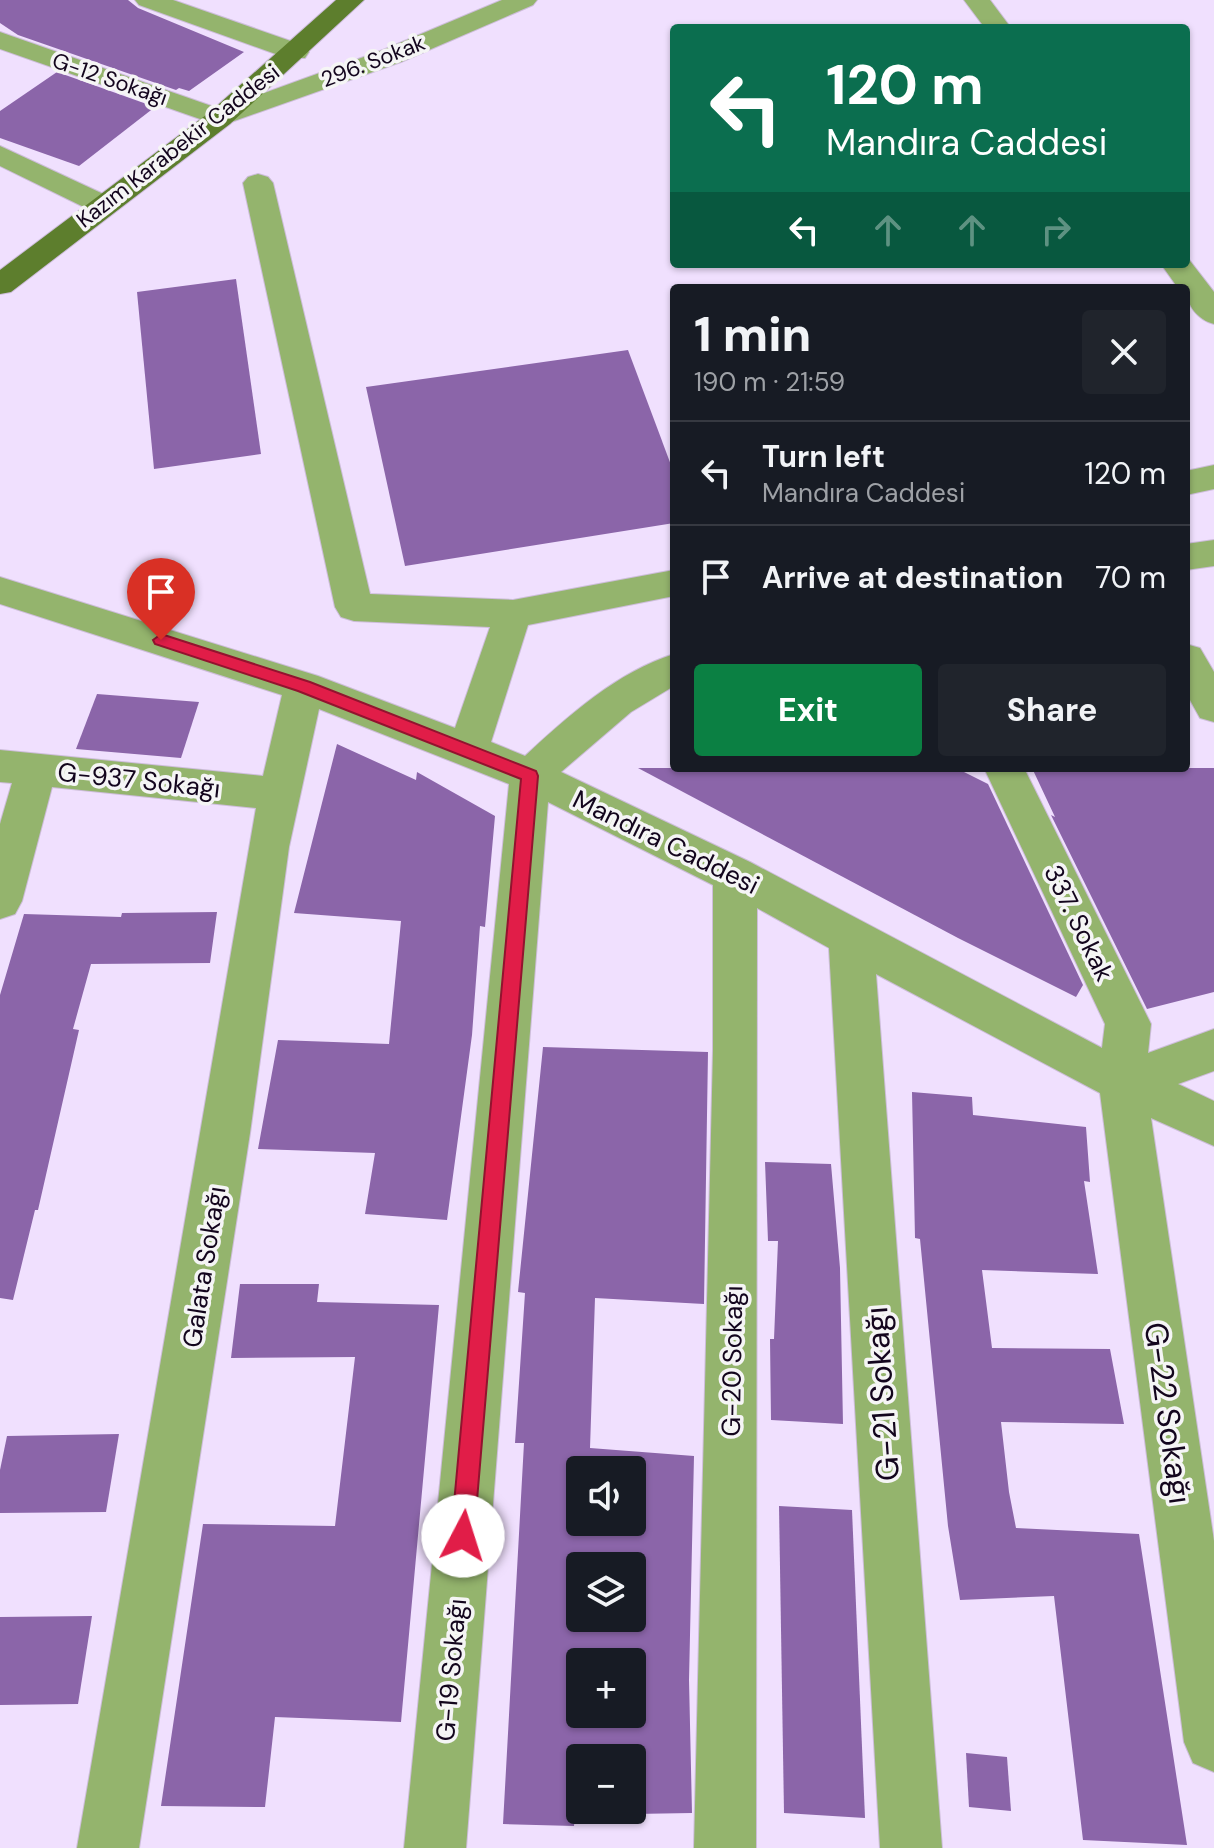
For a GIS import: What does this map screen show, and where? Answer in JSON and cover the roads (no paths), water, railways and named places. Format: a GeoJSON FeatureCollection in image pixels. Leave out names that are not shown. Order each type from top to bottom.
{"type":"FeatureCollection","features":[{"type":"Feature","properties":{"kind":"main road","name":"Kazım Karabekir Caddesi"},"geometry":{"type":"LineString","coordinates":[[6,273],[220,118],[351,0]]}},
{"type":"Feature","properties":{"kind":"street"},"geometry":{"type":"LineString","coordinates":[[148,0],[296,52]]}},
{"type":"Feature","properties":{"kind":"street","name":"296. Sokak"},"geometry":{"type":"LineString","coordinates":[[220,118],[392,56],[524,0]]}},
{"type":"Feature","properties":{"kind":"street"},"geometry":{"type":"LineString","coordinates":[[977,0],[995,24]]}},
{"type":"Feature","properties":{"kind":"street","name":"G-12 Sokağı"},"geometry":{"type":"LineString","coordinates":[[0,40],[220,118]]}},
{"type":"Feature","properties":{"kind":"street"},"geometry":{"type":"LineString","coordinates":[[0,155],[103,205]]}},
{"type":"Feature","properties":{"kind":"street"},"geometry":{"type":"LineString","coordinates":[[258,183],[354,607],[513,614],[670,584]]}},
{"type":"Feature","properties":{"kind":"street"},"geometry":{"type":"LineString","coordinates":[[1179,268],[1214,314]]}},
{"type":"Feature","properties":{"kind":"street"},"geometry":{"type":"LineString","coordinates":[[1190,482],[1214,477]]}},
{"type":"Feature","properties":{"kind":"street"},"geometry":{"type":"LineString","coordinates":[[1190,556],[1214,553]]}},
{"type":"Feature","properties":{"kind":"street","name":"Mandıra Caddesi"},"geometry":{"type":"LineString","coordinates":[[0,590],[304,687],[530,776],[735,875],[1122,1084],[1214,1124]]}},
{"type":"Feature","properties":{"kind":"street"},"geometry":{"type":"LineString","coordinates":[[468,750],[513,614]]}},
{"type":"Feature","properties":{"kind":"street"},"geometry":{"type":"LineString","coordinates":[[1190,665],[1214,707]]}},
{"type":"Feature","properties":{"kind":"street"},"geometry":{"type":"LineString","coordinates":[[530,776],[561,745],[654,677],[670,671]]}},
{"type":"Feature","properties":{"kind":"street","name":"Galata Sokağı"},"geometry":{"type":"LineString","coordinates":[[108,1848],[279,794],[304,687]]}},
{"type":"Feature","properties":{"kind":"street"},"geometry":{"type":"LineString","coordinates":[[0,901],[18,768]]}},
{"type":"Feature","properties":{"kind":"street","name":"G-937 Sokağı"},"geometry":{"type":"LineString","coordinates":[[18,768],[279,794]]}},
{"type":"Feature","properties":{"kind":"street","name":"337. Sokak"},"geometry":{"type":"LineString","coordinates":[[1004,772],[1128,1024],[1122,1084]]}},
{"type":"Feature","properties":{"kind":"street","name":"G-19 Sokağı"},"geometry":{"type":"LineString","coordinates":[[435,1848],[530,776]]}},
{"type":"Feature","properties":{"kind":"street","name":"G-20 Sokağı"},"geometry":{"type":"LineString","coordinates":[[725,1848],[736,1050],[735,875]]}},
{"type":"Feature","properties":{"kind":"street","name":"G-21 Sokağı"},"geometry":{"type":"LineString","coordinates":[[851,939],[911,1848]]}},
{"type":"Feature","properties":{"kind":"street"},"geometry":{"type":"LineString","coordinates":[[1122,1084],[1214,1050]]}},
{"type":"Feature","properties":{"kind":"street","name":"G-22 Sokağı"},"geometry":{"type":"LineString","coordinates":[[1122,1084],[1214,1742]]}}]}
